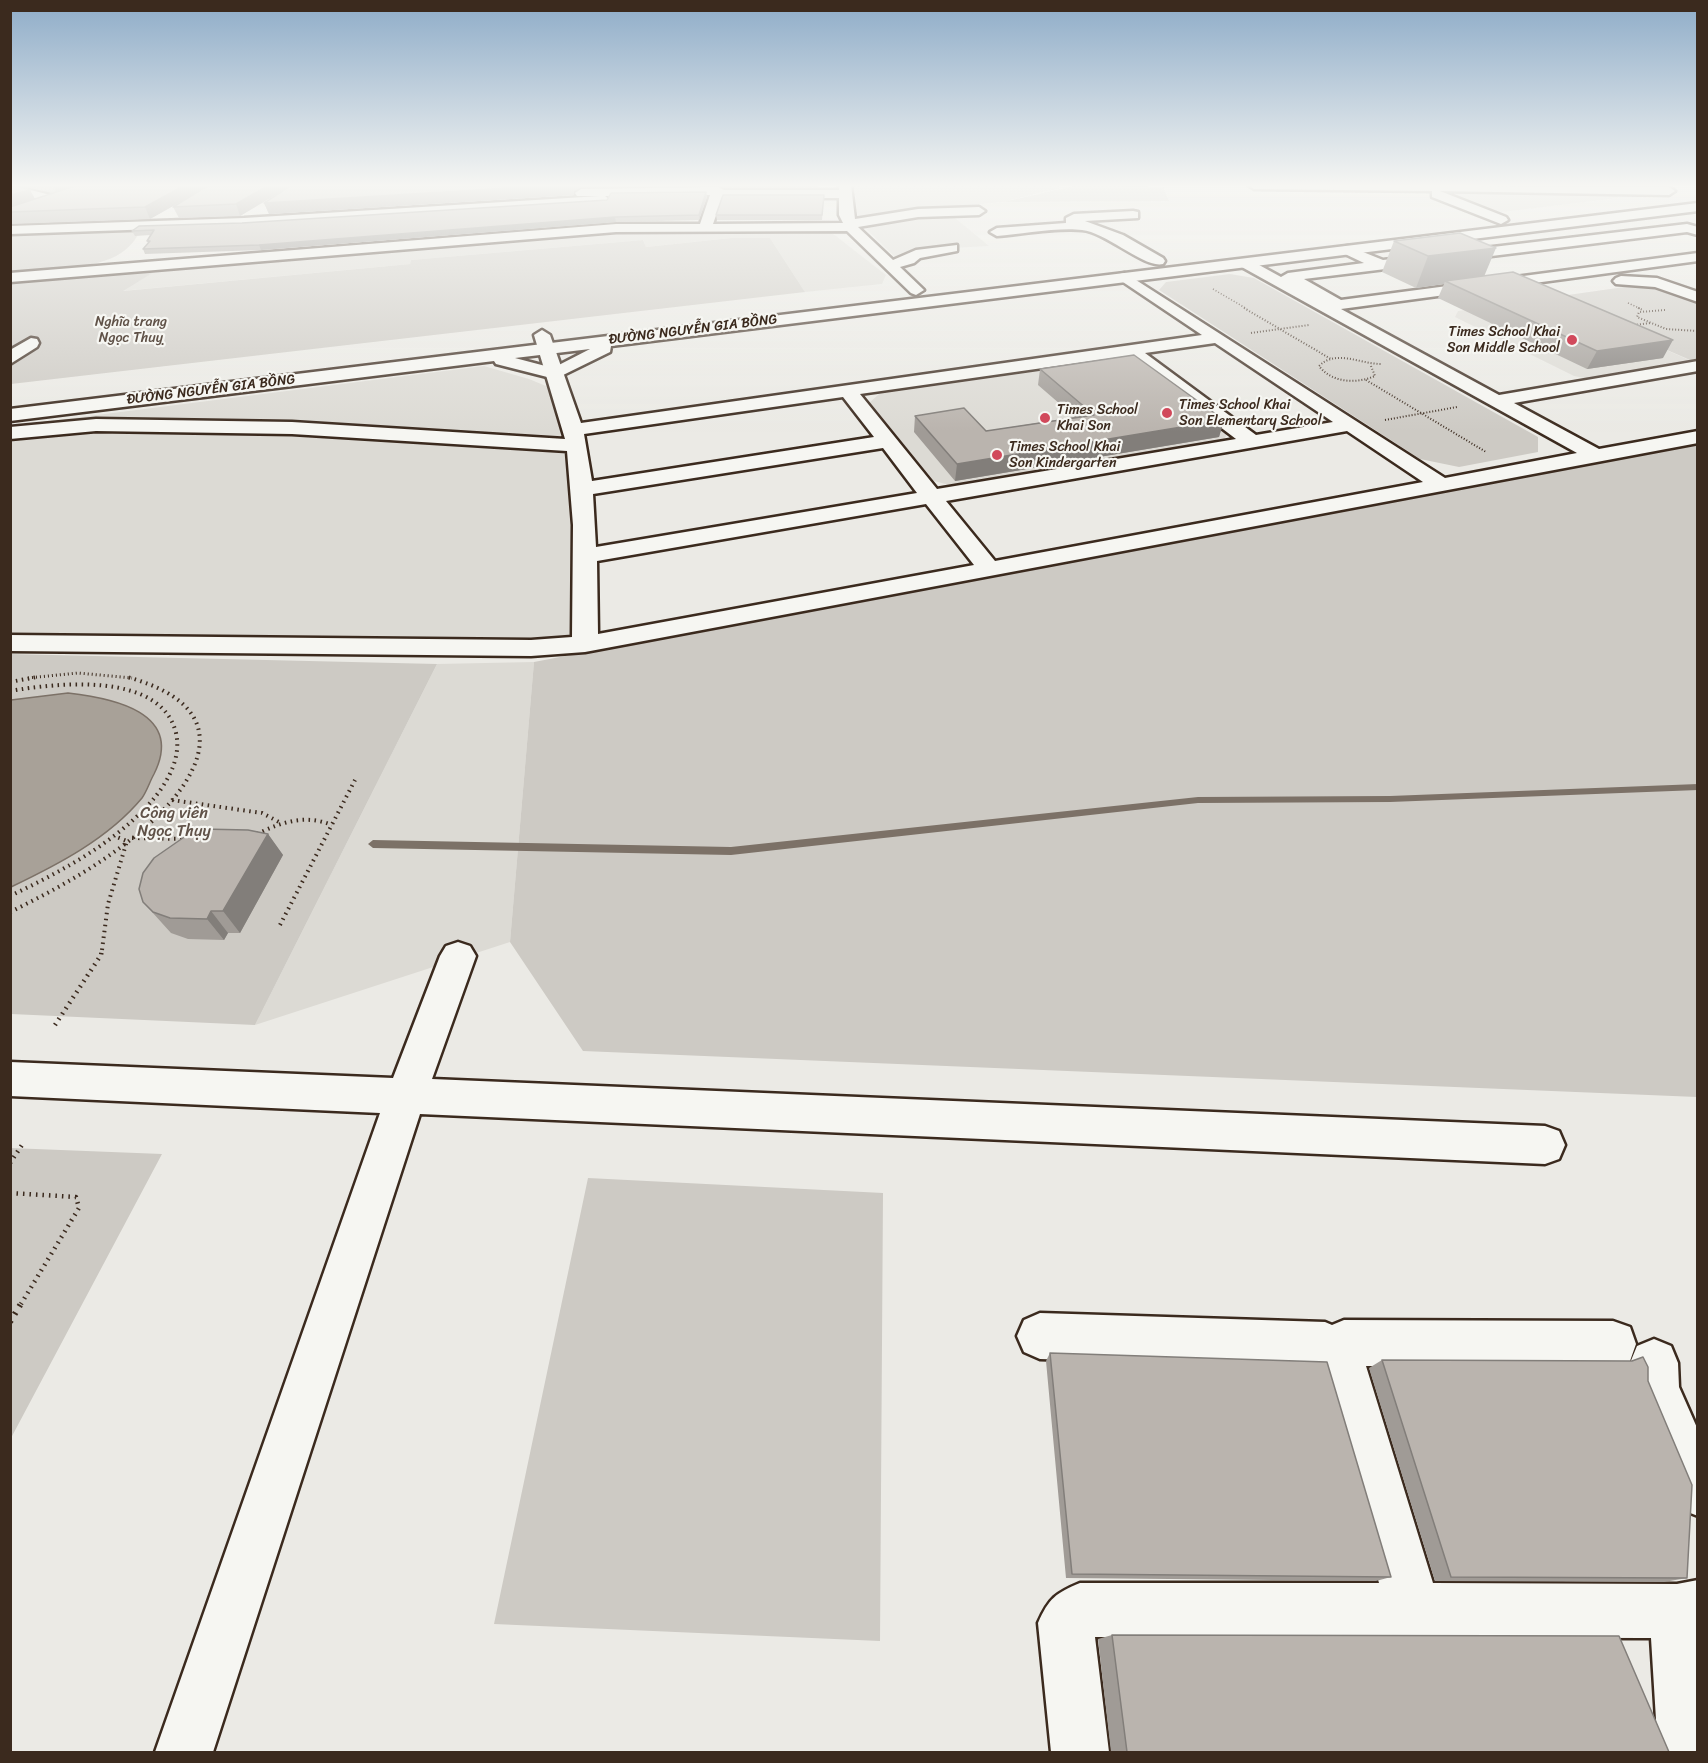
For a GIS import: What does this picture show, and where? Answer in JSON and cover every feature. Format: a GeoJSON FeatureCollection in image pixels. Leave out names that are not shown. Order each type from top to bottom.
{"type":"FeatureCollection","features":[{"type":"Feature","properties":{"kind":"street"},"geometry":{"type":"LineString","coordinates":[[10,278],[115,267]]}},
{"type":"Feature","properties":{"kind":"street"},"geometry":{"type":"LineString","coordinates":[[890,267],[916,290]]}},
{"type":"Feature","properties":{"kind":"street","name":"ĐƯỜNG NGUYỄN GIA BỒNG"},"geometry":{"type":"LineString","coordinates":[[10,414],[485,356],[545,342],[620,339],[1117,272],[1135,267]]}},
{"type":"Feature","properties":{"kind":"street","name":"ĐƯỜNG NGUYỄN GIA BỒNG"},"geometry":{"type":"LineString","coordinates":[[10,399],[545,342],[916,290],[1178,267]]}},
{"type":"Feature","properties":{"kind":"street"},"geometry":{"type":"LineString","coordinates":[[1254,267],[1596,456]]}},
{"type":"Feature","properties":{"kind":"street"},"geometry":{"type":"LineString","coordinates":[[1363,267],[1288,277],[1339,305],[1522,287],[1634,280],[1665,285],[1698,297]]}},
{"type":"Feature","properties":{"kind":"street"},"geometry":{"type":"LineString","coordinates":[[1348,320],[1638,267]]}},
{"type":"Feature","properties":{"kind":"street"},"geometry":{"type":"LineString","coordinates":[[1117,272],[1442,485]]}},
{"type":"Feature","properties":{"kind":"street"},"geometry":{"type":"LineString","coordinates":[[1452,294],[1502,287],[1522,287]]}},
{"type":"Feature","properties":{"kind":"street"},"geometry":{"type":"LineString","coordinates":[[10,433],[96,425],[155,425],[574,438],[848,391],[1218,338]]}},
{"type":"Feature","properties":{"kind":"street"},"geometry":{"type":"LineString","coordinates":[[485,356],[555,374],[620,339]]}},
{"type":"Feature","properties":{"kind":"street"},"geometry":{"type":"LineString","coordinates":[[545,342],[574,438],[582,489],[585,644]]}},
{"type":"Feature","properties":{"kind":"street"},"geometry":{"type":"LineString","coordinates":[[10,359],[31,343]]}},
{"type":"Feature","properties":{"kind":"street"},"geometry":{"type":"LineString","coordinates":[[1131,351],[1253,442]]}},
{"type":"Feature","properties":{"kind":"street"},"geometry":{"type":"LineString","coordinates":[[1496,401],[1698,366]]}},
{"type":"Feature","properties":{"kind":"street"},"geometry":{"type":"LineString","coordinates":[[848,391],[990,570]]}},
{"type":"Feature","properties":{"kind":"street"},"geometry":{"type":"LineString","coordinates":[[584,556],[1351,425]]}},
{"type":"Feature","properties":{"kind":"street"},"geometry":{"type":"LineString","coordinates":[[10,643],[519,648],[585,644],[1698,436]]}},
{"type":"Feature","properties":{"kind":"street"},"geometry":{"type":"LineString","coordinates":[[582,489],[888,441]]}},
{"type":"Feature","properties":{"kind":"street"},"geometry":{"type":"LineString","coordinates":[[184,1752],[406,1096],[458,956]]}},
{"type":"Feature","properties":{"kind":"street"},"geometry":{"type":"LineString","coordinates":[[10,1079],[1545,1144]]}},
{"type":"Feature","properties":{"kind":"street"},"geometry":{"type":"LineString","coordinates":[[1040,1336],[1325,1345],[1339,1356],[1414,1610]]}},
{"type":"Feature","properties":{"kind":"street"},"geometry":{"type":"LineString","coordinates":[[1339,1356],[1344,1343],[1633,1354],[1655,1388],[1698,1491]]}},
{"type":"Feature","properties":{"kind":"street"},"geometry":{"type":"LineString","coordinates":[[1080,1752],[1066,1623],[1080,1610],[1414,1610],[1604,1633],[1688,1609],[1687,1752]]}},
{"type":"Feature","properties":{"kind":"path"},"geometry":{"type":"LineString","coordinates":[[1204,283],[1331,359]]}},
{"type":"Feature","properties":{"kind":"path"},"geometry":{"type":"LineString","coordinates":[[1645,310],[1639,312],[1637,317],[1654,322],[1664,329],[1697,331]]}},
{"type":"Feature","properties":{"kind":"path"},"geometry":{"type":"LineString","coordinates":[[1218,338],[1348,320]]}},
{"type":"Feature","properties":{"kind":"path"},"geometry":{"type":"LineString","coordinates":[[1635,329],[1629,326],[1654,322]]}},
{"type":"Feature","properties":{"kind":"path"},"geometry":{"type":"LineString","coordinates":[[1365,380],[1376,373],[1371,366],[1356,360],[1324,360],[1319,366],[1325,373],[1340,378],[1365,380],[1517,471]]}},
{"type":"Feature","properties":{"kind":"path"},"geometry":{"type":"LineString","coordinates":[[1351,425],[1496,401]]}},
{"type":"Feature","properties":{"kind":"path"},"geometry":{"type":"LineString","coordinates":[[10,682],[48,674],[92,673],[143,681],[173,694],[195,717],[201,741],[197,760],[172,800],[129,840],[76,879],[10,912]]}},
{"type":"Feature","properties":{"kind":"path"},"geometry":{"type":"LineString","coordinates":[[10,691],[50,684],[92,684],[129,691],[159,705],[177,730],[178,755],[164,785],[114,836],[57,874],[10,896]]}},
{"type":"Feature","properties":{"kind":"path"},"geometry":{"type":"LineString","coordinates":[[280,925],[355,780]]}},
{"type":"Feature","properties":{"kind":"path"},"geometry":{"type":"LineString","coordinates":[[172,800],[262,813],[281,823]]}},
{"type":"Feature","properties":{"kind":"path"},"geometry":{"type":"LineString","coordinates":[[252,836],[281,823],[314,818],[332,825]]}},
{"type":"Feature","properties":{"kind":"path"},"geometry":{"type":"LineString","coordinates":[[114,836],[129,840],[191,839]]}},
{"type":"Feature","properties":{"kind":"path"},"geometry":{"type":"LineString","coordinates":[[55,1025],[100,955],[108,904],[129,840]]}},
{"type":"Feature","properties":{"kind":"path"},"geometry":{"type":"LineString","coordinates":[[10,1163],[24,1142]]}},
{"type":"Feature","properties":{"kind":"path"},"geometry":{"type":"LineString","coordinates":[[10,1192],[76,1197],[79,1208],[10,1322]]}},
{"type":"Feature","properties":{"kind":"shaded area"},"geometry":{"type":"Polygon","coordinates":[[[161,267],[375,267],[121,291],[161,267]]]}},
{"type":"Feature","properties":{"kind":"shaded area"},"geometry":{"type":"Polygon","coordinates":[[[789,267],[876,267],[886,275],[882,284],[805,292],[789,267]]]}},
{"type":"Feature","properties":{"kind":"shaded area","name":"Times School Khai Son Middle School"},"geometry":{"type":"Polygon","coordinates":[[[1547,298],[1696,363],[1596,380],[1574,376],[1455,317],[1458,311],[1547,298]]]}},
{"type":"Feature","properties":{"kind":"shaded area","name":"Times School Khai Son"},"geometry":{"type":"Polygon","coordinates":[[[1115,360],[1134,363],[1228,433],[1222,442],[957,487],[934,481],[869,403],[879,394],[1115,360]]]}},
{"type":"Feature","properties":{"kind":"shaded area"},"geometry":{"type":"Polygon","coordinates":[[[484,366],[529,379],[563,393],[585,644],[11,643],[10,426],[484,366]]]}},
{"type":"Feature","properties":{"kind":"shaded area"},"geometry":{"type":"Polygon","coordinates":[[[534,662],[510,942],[255,1025],[437,664],[534,662]]]}},
{"type":"Feature","properties":{"kind":"shaded area"},"geometry":{"type":"Polygon","coordinates":[[[68,693],[123,704],[139,712],[152,722],[160,736],[161,753],[144,795],[114,826],[81,850],[11,887],[11,700],[68,693]]]}},
{"type":"Feature","properties":{"kind":"green space"},"geometry":{"type":"Polygon","coordinates":[[[11,267],[70,267],[52,269],[11,272],[11,267]]]}},
{"type":"Feature","properties":{"kind":"green space","name":"Nghĩa trang Ngọc Thuỵ"},"geometry":{"type":"Polygon","coordinates":[[[375,267],[789,267],[805,292],[11,384],[10,283],[159,269],[123,291],[375,267]]]}},
{"type":"Feature","properties":{"kind":"green space"},"geometry":{"type":"Polygon","coordinates":[[[1230,274],[1254,278],[1538,437],[1538,452],[1459,467],[1420,459],[1159,290],[1166,282],[1230,274]]]}},
{"type":"Feature","properties":{"kind":"green space"},"geometry":{"type":"Polygon","coordinates":[[[1638,285],[1664,288],[1697,301],[1697,363],[1547,298],[1638,285]]]}},
{"type":"Feature","properties":{"kind":"green space"},"geometry":{"type":"Polygon","coordinates":[[[1697,439],[1697,1097],[583,1051],[510,942],[534,662],[1697,439]]]}},
{"type":"Feature","properties":{"kind":"green space","name":"Công viên Ngọc Thụy"},"geometry":{"type":"Polygon","coordinates":[[[10,654],[437,664],[255,1025],[11,1014],[10,654]]]}},
{"type":"Feature","properties":{"kind":"green space"},"geometry":{"type":"Polygon","coordinates":[[[10,1148],[162,1154],[11,1438],[10,1438],[10,1148]]]}},
{"type":"Feature","properties":{"kind":"green space"},"geometry":{"type":"Polygon","coordinates":[[[588,1178],[883,1193],[880,1641],[494,1624],[588,1178]]]}},
{"type":"Feature","properties":{"kind":"building"},"geometry":{"type":"Polygon","coordinates":[[[1513,272],[1673,340],[1597,351],[1445,281],[1513,272]]]}},
{"type":"Feature","properties":{"kind":"building"},"geometry":{"type":"Polygon","coordinates":[[[1134,355],[1224,420],[957,464],[915,416],[964,408],[986,431],[1094,415],[1040,369],[1134,355]]]}},
{"type":"Feature","properties":{"kind":"building"},"geometry":{"type":"Polygon","coordinates":[[[201,829],[248,830],[268,834],[223,911],[211,911],[207,919],[170,918],[153,912],[143,902],[139,889],[143,873],[154,858],[190,833],[201,829]]]}},
{"type":"Feature","properties":{"kind":"building"},"geometry":{"type":"Polygon","coordinates":[[[1050,1353],[1327,1362],[1391,1577],[1072,1574],[1050,1353]]]}},
{"type":"Feature","properties":{"kind":"building"},"geometry":{"type":"Polygon","coordinates":[[[1643,1357],[1648,1367],[1648,1381],[1692,1485],[1687,1578],[1451,1577],[1382,1360],[1632,1361],[1643,1357]]]}},
{"type":"Feature","properties":{"kind":"building"},"geometry":{"type":"Polygon","coordinates":[[[1112,1635],[1619,1636],[1669,1752],[1127,1752],[1112,1635]]]}},
{"type":"Feature","properties":{"kind":"waterway"},"geometry":{"type":"LineString","coordinates":[[373,844],[731,851],[1198,800],[1390,799],[1698,787]]}},
{"type":"Feature","properties":{"kind":"place","name":"Times School Khai Son Middle School"},"geometry":{"type":"Point","coordinates":[1572,340]}},
{"type":"Feature","properties":{"kind":"place","name":"Times School Khai Son Elementary School"},"geometry":{"type":"Point","coordinates":[1167,413]}},
{"type":"Feature","properties":{"kind":"place","name":"Times School Khai Son"},"geometry":{"type":"Point","coordinates":[1045,418]}},
{"type":"Feature","properties":{"kind":"place","name":"Times School Khai Son Kindergarten"},"geometry":{"type":"Point","coordinates":[997,455]}}]}
